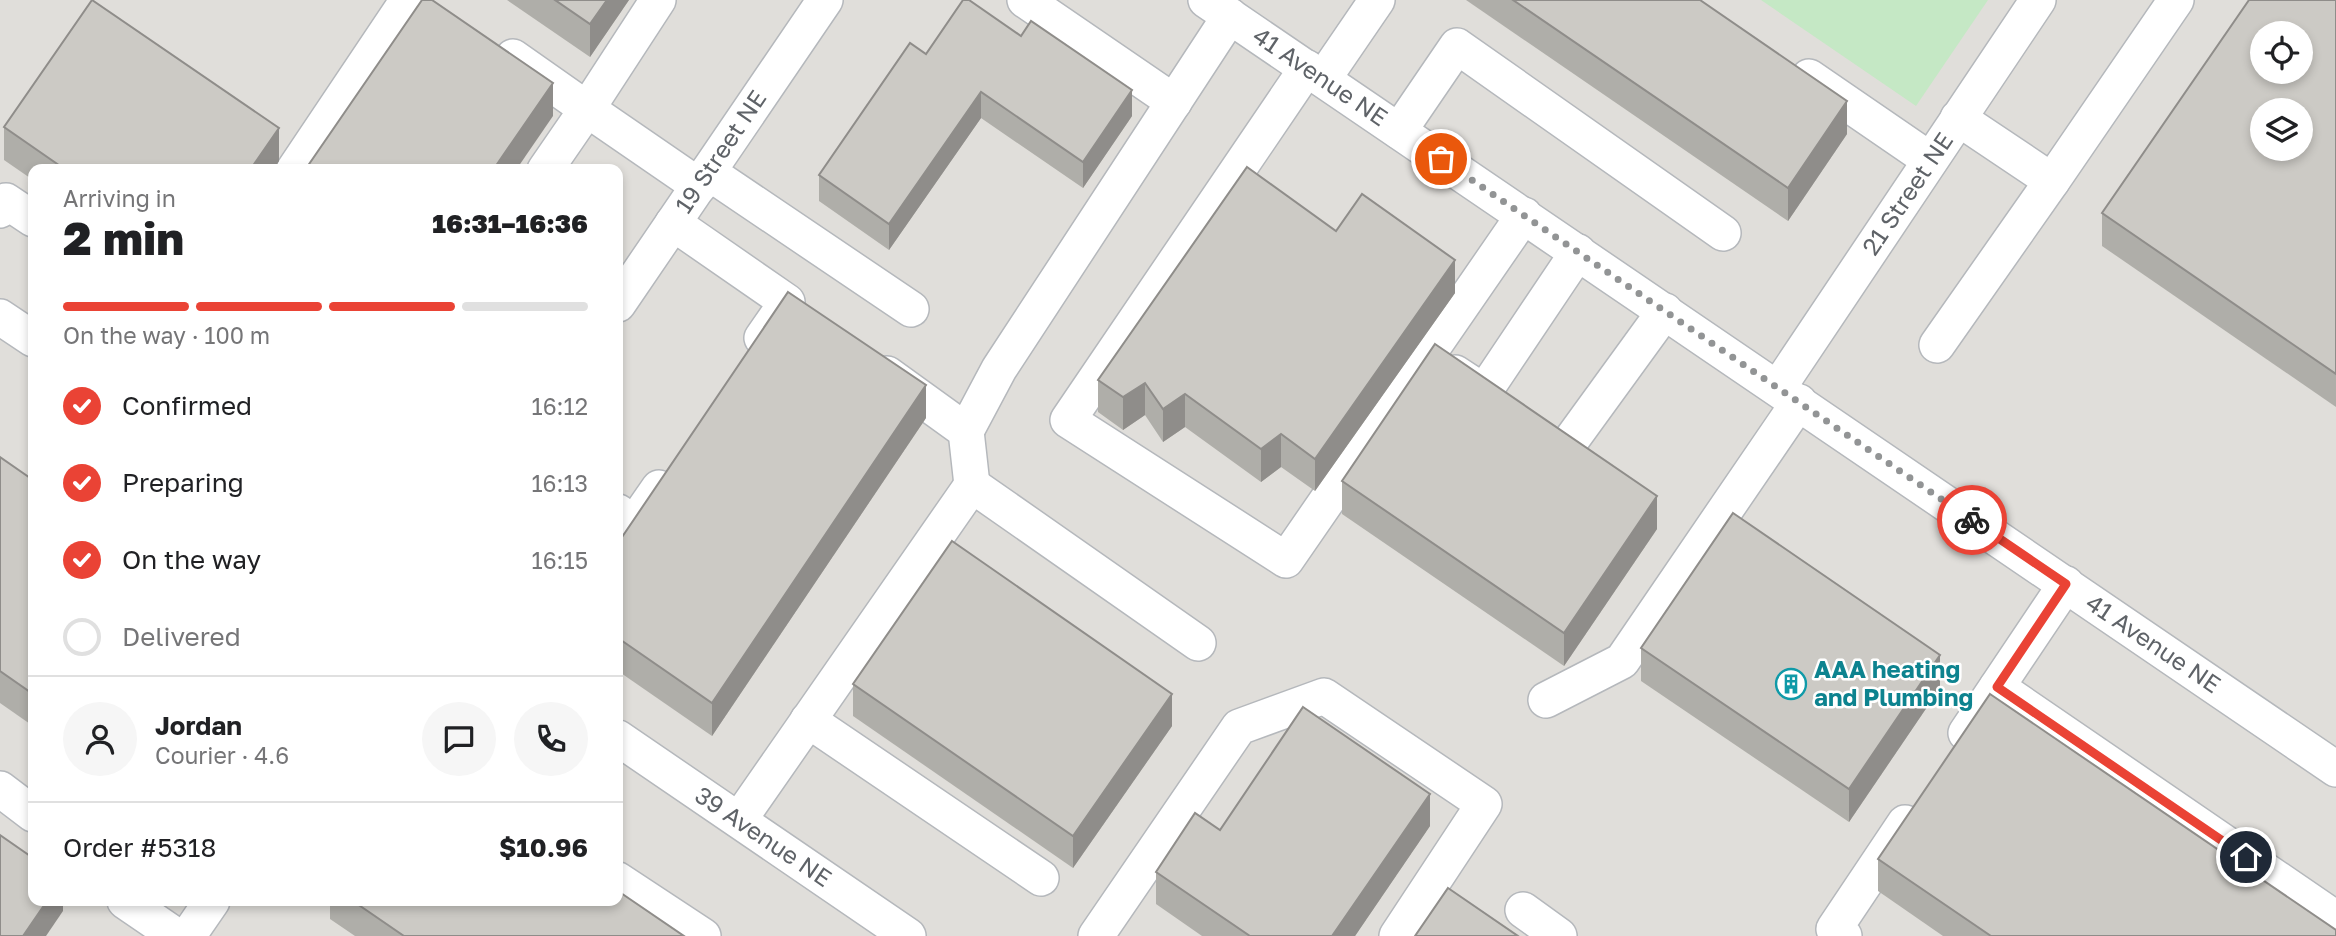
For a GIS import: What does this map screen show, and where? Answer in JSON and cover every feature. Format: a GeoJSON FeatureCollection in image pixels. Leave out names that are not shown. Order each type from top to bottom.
{"type":"FeatureCollection","features":[{"type":"Feature","properties":{"kind":"street"},"geometry":{"type":"LineString","coordinates":[[298,164],[408,0]]}},
{"type":"Feature","properties":{"kind":"street"},"geometry":{"type":"LineString","coordinates":[[549,164],[658,0]]}},
{"type":"Feature","properties":{"kind":"street","name":"19 Street NE"},"geometry":{"type":"LineString","coordinates":[[623,297],[825,0]]}},
{"type":"Feature","properties":{"kind":"street"},"geometry":{"type":"LineString","coordinates":[[1025,0],[1174,102]]}},
{"type":"Feature","properties":{"kind":"street"},"geometry":{"type":"LineString","coordinates":[[1377,0],[1315,73],[1068,420],[1286,561],[1524,215]]}},
{"type":"Feature","properties":{"kind":"street","name":"21 Street NE"},"geometry":{"type":"LineString","coordinates":[[1546,700],[1622,661],[1788,395],[1930,160],[2038,0]]}},
{"type":"Feature","properties":{"kind":"street"},"geometry":{"type":"LineString","coordinates":[[1937,345],[2176,0]]}},
{"type":"Feature","properties":{"kind":"street"},"geometry":{"type":"LineString","coordinates":[[739,820],[972,485],[966,431],[999,369],[1174,102],[1218,8]]}},
{"type":"Feature","properties":{"kind":"street","name":"41 Avenue NE"},"geometry":{"type":"LineString","coordinates":[[1218,8],[2336,769]]}},
{"type":"Feature","properties":{"kind":"street"},"geometry":{"type":"LineString","coordinates":[[486,39],[587,108],[911,309]]}},
{"type":"Feature","properties":{"kind":"street"},"geometry":{"type":"LineString","coordinates":[[1399,131],[1457,46],[1723,233]]}},
{"type":"Feature","properties":{"kind":"street"},"geometry":{"type":"LineString","coordinates":[[1785,61],[1930,160]]}},
{"type":"Feature","properties":{"kind":"street"},"geometry":{"type":"LineString","coordinates":[[1958,118],[2052,181]]}},
{"type":"Feature","properties":{"kind":"street"},"geometry":{"type":"LineString","coordinates":[[0,210],[6,201],[28,216]]}},
{"type":"Feature","properties":{"kind":"street"},"geometry":{"type":"LineString","coordinates":[[673,223],[798,310],[741,369]]}},
{"type":"Feature","properties":{"kind":"street"},"geometry":{"type":"LineString","coordinates":[[1427,355],[1484,392],[1578,252]]}},
{"type":"Feature","properties":{"kind":"street"},"geometry":{"type":"LineString","coordinates":[[1572,439],[1665,310]]}},
{"type":"Feature","properties":{"kind":"street"},"geometry":{"type":"LineString","coordinates":[[0,317],[28,337]]}},
{"type":"Feature","properties":{"kind":"street"},"geometry":{"type":"LineString","coordinates":[[866,359],[966,431]]}},
{"type":"Feature","properties":{"kind":"street"},"geometry":{"type":"LineString","coordinates":[[623,516],[634,524],[680,457]]}},
{"type":"Feature","properties":{"kind":"street"},"geometry":{"type":"LineString","coordinates":[[972,485],[1198,643]]}},
{"type":"Feature","properties":{"kind":"street"},"geometry":{"type":"LineString","coordinates":[[1950,756],[2066,584]]}},
{"type":"Feature","properties":{"kind":"street"},"geometry":{"type":"LineString","coordinates":[[1997,687],[2336,919]]}},
{"type":"Feature","properties":{"kind":"street"},"geometry":{"type":"LineString","coordinates":[[1101,934],[1239,727],[1324,696],[1484,804],[1397,936]]}},
{"type":"Feature","properties":{"kind":"street"},"geometry":{"type":"LineString","coordinates":[[808,720],[1041,878]]}},
{"type":"Feature","properties":{"kind":"street","name":"39 Avenue NE"},"geometry":{"type":"LineString","coordinates":[[623,741],[908,936]]}},
{"type":"Feature","properties":{"kind":"street"},"geometry":{"type":"LineString","coordinates":[[0,789],[28,810]]}},
{"type":"Feature","properties":{"kind":"street"},"geometry":{"type":"LineString","coordinates":[[1844,936],[1834,929],[1919,802]]}},
{"type":"Feature","properties":{"kind":"street"},"geometry":{"type":"LineString","coordinates":[[623,883],[704,936]]}},
{"type":"Feature","properties":{"kind":"street"},"geometry":{"type":"LineString","coordinates":[[134,906],[187,935],[208,906]]}},
{"type":"Feature","properties":{"kind":"street"},"geometry":{"type":"LineString","coordinates":[[1523,910],[1559,936]]}},
{"type":"Feature","properties":{"kind":"shaded area"},"geometry":{"type":"Polygon","coordinates":[[[0,0],[2336,0],[2336,936],[0,936],[0,0]]]}},
{"type":"Feature","properties":{"kind":"green space"},"geometry":{"type":"Polygon","coordinates":[[[1761,0],[1988,0],[1916,106],[1761,0]]]}},
{"type":"Feature","properties":{"kind":"building"},"geometry":{"type":"Polygon","coordinates":[[[92,0],[279,128],[254,164],[57,164],[4,127],[92,0]]]}},
{"type":"Feature","properties":{"kind":"building"},"geometry":{"type":"Polygon","coordinates":[[[422,0],[432,0],[553,83],[497,164],[309,164],[422,0]]]}},
{"type":"Feature","properties":{"kind":"building"},"geometry":{"type":"Polygon","coordinates":[[[555,0],[607,0],[590,24],[555,0]]]}},
{"type":"Feature","properties":{"kind":"building"},"geometry":{"type":"Polygon","coordinates":[[[963,0],[969,0],[1021,36],[1031,21],[1132,90],[1083,162],[981,92],[889,224],[819,175],[910,43],[926,54],[963,0]]]}},
{"type":"Feature","properties":{"kind":"building"},"geometry":{"type":"Polygon","coordinates":[[[1513,0],[1700,0],[1847,101],[1788,188],[1513,0]]]}},
{"type":"Feature","properties":{"kind":"building"},"geometry":{"type":"Polygon","coordinates":[[[2249,0],[2336,0],[2336,374],[2102,213],[2249,0]]]}},
{"type":"Feature","properties":{"kind":"building"},"geometry":{"type":"Polygon","coordinates":[[[1247,167],[1336,231],[1362,194],[1455,260],[1315,459],[1281,434],[1261,449],[1185,394],[1163,409],[1145,383],[1123,397],[1098,380],[1247,167]]]}},
{"type":"Feature","properties":{"kind":"building"},"geometry":{"type":"Polygon","coordinates":[[[788,292],[926,385],[712,703],[623,641],[623,536],[788,292]]]}},
{"type":"Feature","properties":{"kind":"building"},"geometry":{"type":"Polygon","coordinates":[[[1435,344],[1657,496],[1564,633],[1342,481],[1435,344]]]}},
{"type":"Feature","properties":{"kind":"building"},"geometry":{"type":"Polygon","coordinates":[[[0,457],[28,477],[28,691],[0,671],[0,457]]]}},
{"type":"Feature","properties":{"kind":"building","name":"AAA heating and Plumbing"},"geometry":{"type":"Polygon","coordinates":[[[1733,513],[1940,655],[1849,789],[1641,648],[1733,513]]]}},
{"type":"Feature","properties":{"kind":"building"},"geometry":{"type":"Polygon","coordinates":[[[952,541],[1172,694],[1073,836],[853,684],[952,541]]]}},
{"type":"Feature","properties":{"kind":"building"},"geometry":{"type":"Polygon","coordinates":[[[1990,694],[2336,930],[2336,936],[1991,936],[1878,859],[1990,694]]]}},
{"type":"Feature","properties":{"kind":"building"},"geometry":{"type":"Polygon","coordinates":[[[1303,707],[1430,794],[1332,936],[1250,936],[1156,872],[1195,813],[1220,830],[1303,707]]]}},
{"type":"Feature","properties":{"kind":"building"},"geometry":{"type":"Polygon","coordinates":[[[0,835],[28,855],[28,906],[44,906],[23,936],[0,936],[0,835]]]}},
{"type":"Feature","properties":{"kind":"building"},"geometry":{"type":"Polygon","coordinates":[[[1448,888],[1518,936],[1415,936],[1448,888]]]}},
{"type":"Feature","properties":{"kind":"building"},"geometry":{"type":"Polygon","coordinates":[[[623,894],[684,936],[404,936],[360,906],[623,906],[623,894]]]}},
{"type":"Feature","properties":{"kind":"way so far"},"geometry":{"type":"LineString","coordinates":[[1441,159],[1972,520]]}},
{"type":"Feature","properties":{"kind":"place","name":"AAA heating and Plumbing"},"geometry":{"type":"Point","coordinates":[1791,684]}},
{"type":"Feature","properties":{"kind":"route"},"geometry":{"type":"LineString","coordinates":[[1972,520],[2066,584],[1997,687],[2246,857]]}}]}
